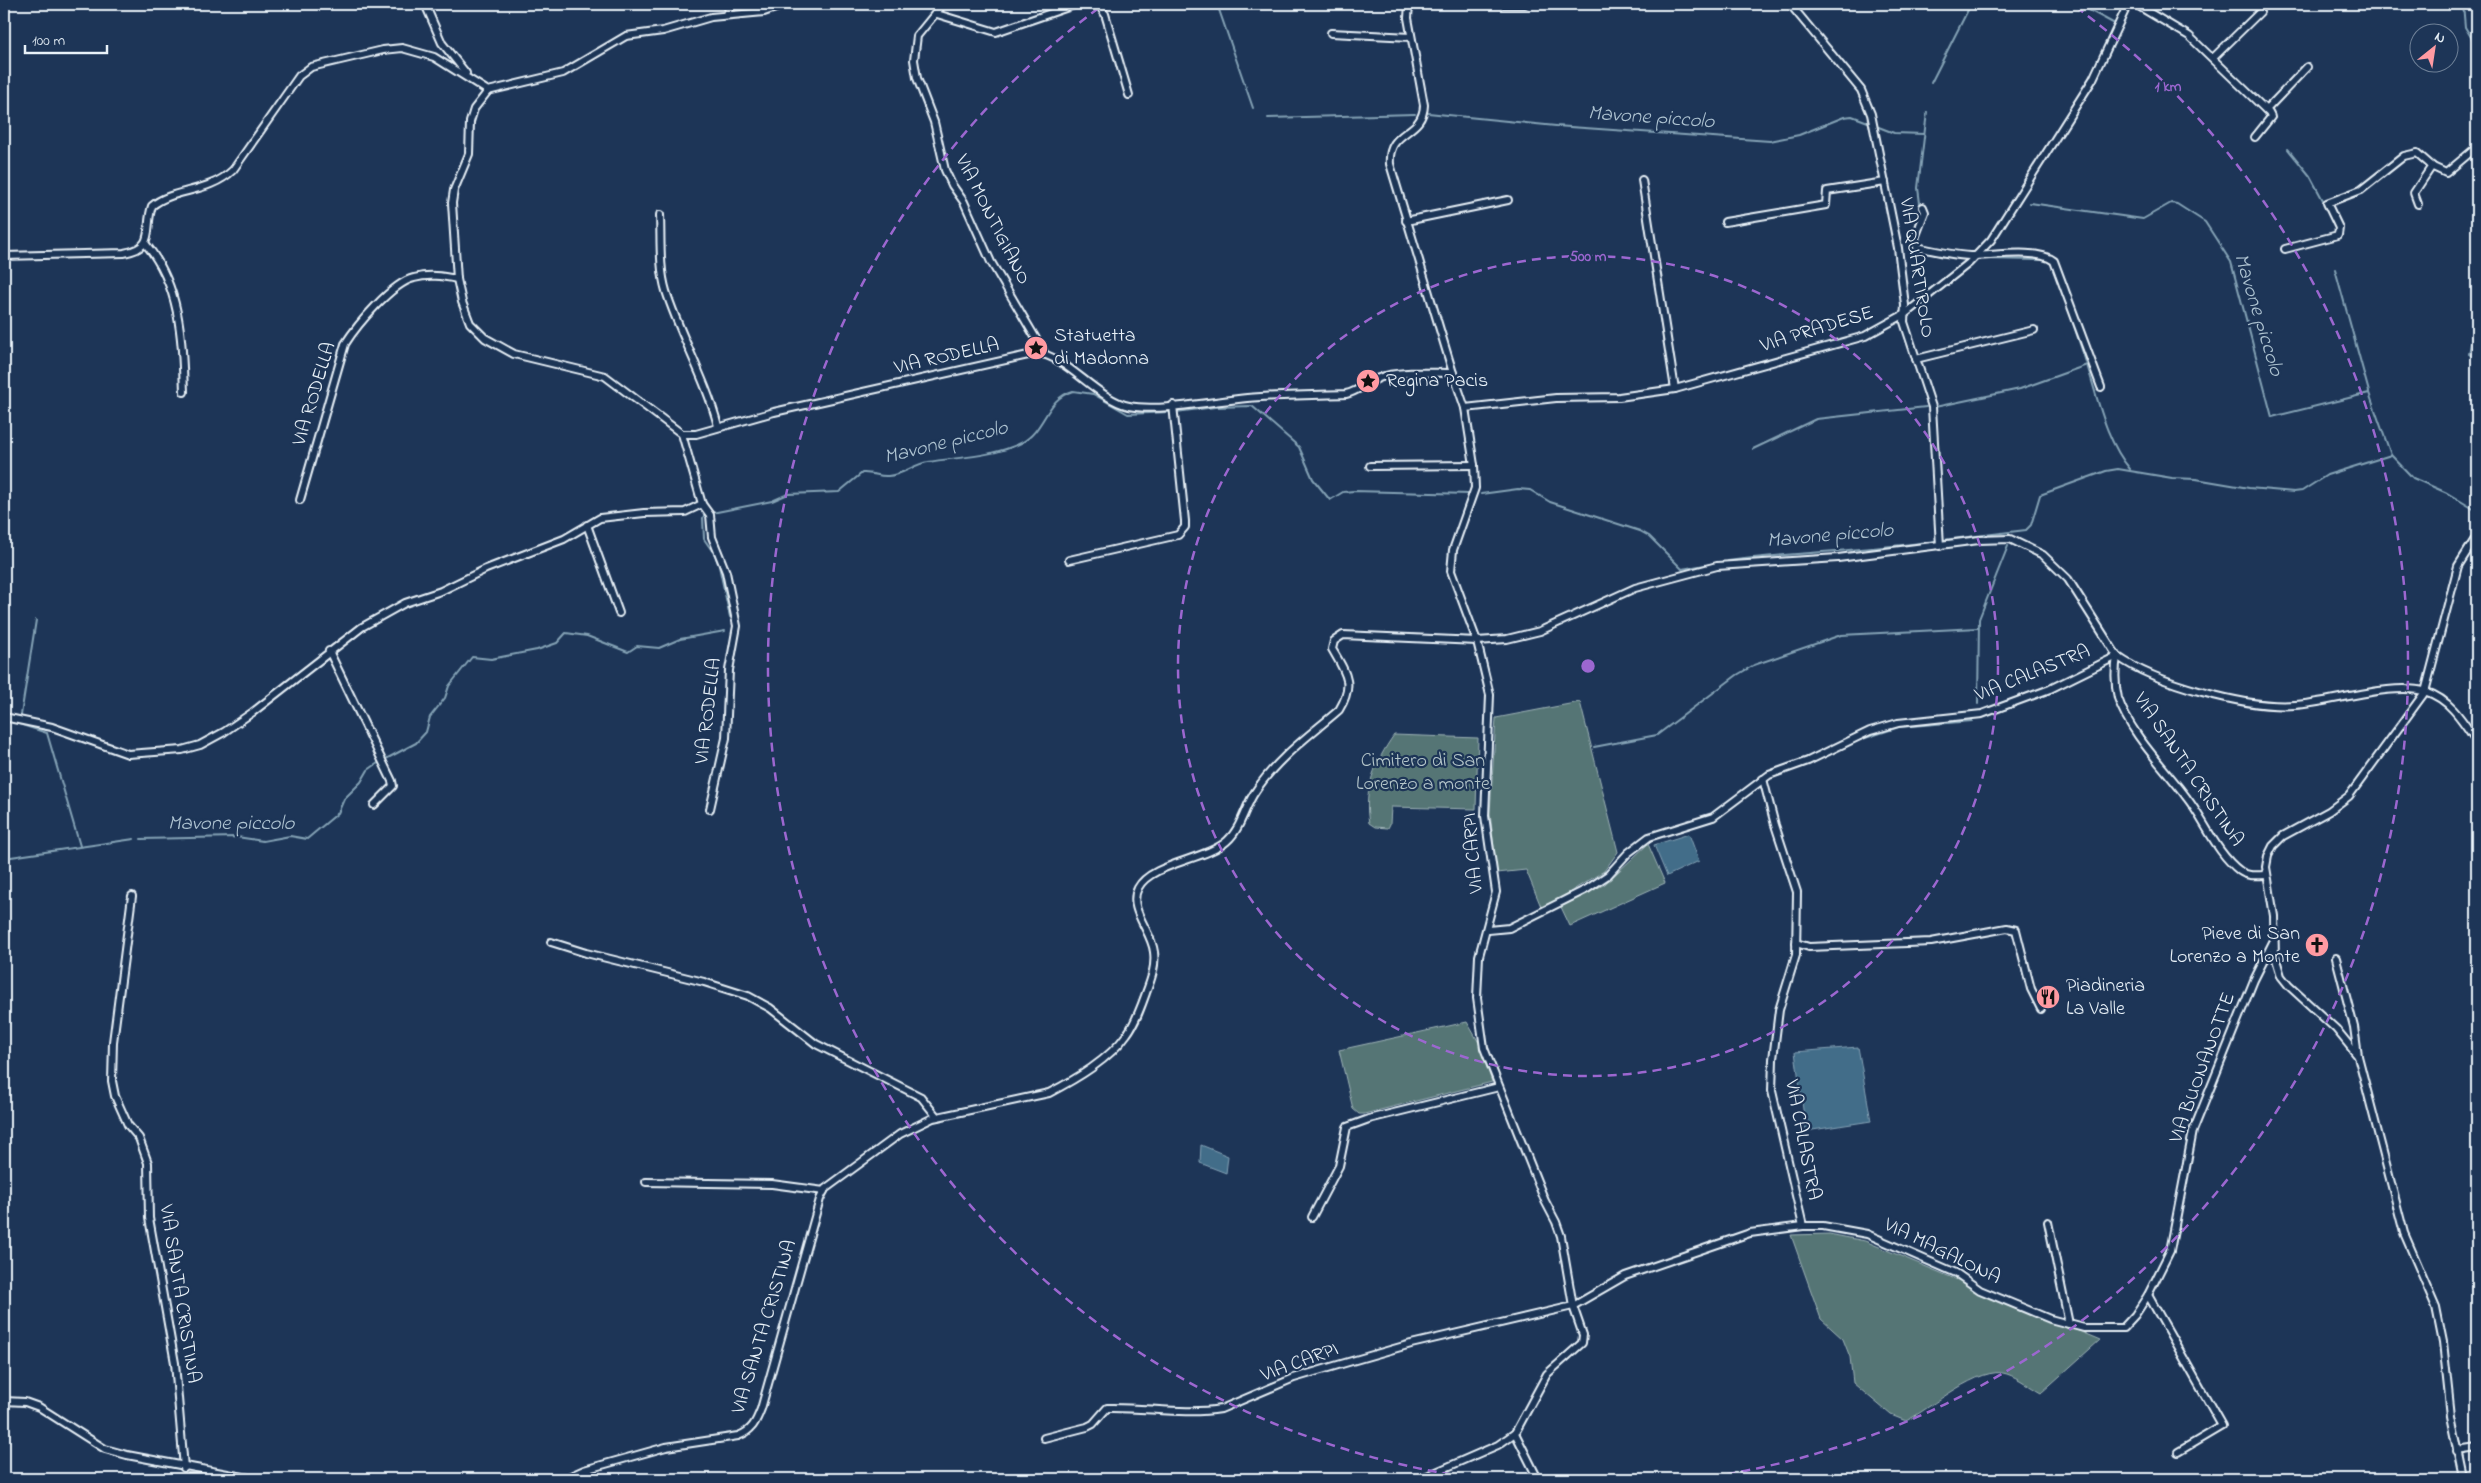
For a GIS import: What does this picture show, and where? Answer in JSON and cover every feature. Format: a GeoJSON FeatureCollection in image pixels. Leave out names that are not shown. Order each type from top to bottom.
{"type":"FeatureCollection","features":[{"type":"Feature","properties":{"kind":"street"},"geometry":{"type":"LineString","coordinates":[[425,4],[433,25],[450,56],[474,82]]}},
{"type":"Feature","properties":{"kind":"street"},"geometry":{"type":"LineString","coordinates":[[727,16],[730,4]]}},
{"type":"Feature","properties":{"kind":"street"},"geometry":{"type":"LineString","coordinates":[[682,434],[605,376],[524,358],[485,338],[467,317],[457,279],[452,203],[454,190],[468,160],[470,122],[474,110],[488,91],[563,73],[626,36],[663,31],[711,17],[764,12],[787,4]]}},
{"type":"Feature","properties":{"kind":"street","name":"VIA MONTIGIANO"},"geometry":{"type":"LineString","coordinates":[[943,4],[937,14],[922,28],[917,36],[914,60],[917,78],[939,138],[945,170],[964,202],[991,262],[1045,354]]}},
{"type":"Feature","properties":{"kind":"street"},"geometry":{"type":"LineString","coordinates":[[937,14],[996,32],[1077,4]]}},
{"type":"Feature","properties":{"kind":"street"},"geometry":{"type":"LineString","coordinates":[[1098,4],[1105,14],[1129,95]]}},
{"type":"Feature","properties":{"kind":"street"},"geometry":{"type":"LineString","coordinates":[[1331,33],[1411,37],[1408,18],[1409,4]]}},
{"type":"Feature","properties":{"kind":"street"},"geometry":{"type":"LineString","coordinates":[[1469,4],[1525,4]]}},
{"type":"Feature","properties":{"kind":"street","name":"VIA QUARTIROLO"},"geometry":{"type":"LineString","coordinates":[[1790,4],[1865,98],[1871,114],[1898,248],[1905,314],[1904,322],[1932,407],[1940,546]]}},
{"type":"Feature","properties":{"kind":"street","name":"VIA PRADESE"},"geometry":{"type":"LineString","coordinates":[[1465,408],[1556,398],[1619,397],[1675,389],[1865,336],[1905,314],[1978,256],[1991,240],[2094,79],[2128,4]]}},
{"type":"Feature","properties":{"kind":"street"},"geometry":{"type":"LineString","coordinates":[[2135,4],[2189,36],[2266,110],[2271,117],[2255,136]]}},
{"type":"Feature","properties":{"kind":"street"},"geometry":{"type":"LineString","coordinates":[[2213,58],[2260,12]]}},
{"type":"Feature","properties":{"kind":"street","name":"VIA CARPI"},"geometry":{"type":"LineString","coordinates":[[1411,37],[1424,114],[1420,122],[1393,142],[1389,152],[1406,221],[1465,408],[1474,465],[1475,488],[1453,550],[1451,571],[1477,642],[1490,695],[1485,816],[1496,892],[1488,930],[1479,956],[1476,998],[1484,1048],[1544,1201],[1556,1222],[1572,1290],[1573,1306],[1583,1335],[1582,1343],[1547,1374],[1515,1433],[1498,1445],[1420,1479]]}},
{"type":"Feature","properties":{"kind":"street"},"geometry":{"type":"LineString","coordinates":[[4,256],[124,253],[140,249],[148,238],[152,206],[166,199],[214,184],[226,177],[233,170],[272,112],[304,70],[383,50],[402,48],[421,53],[444,63],[488,91]]}},
{"type":"Feature","properties":{"kind":"street"},"geometry":{"type":"LineString","coordinates":[[444,63],[450,59],[450,56]]}},
{"type":"Feature","properties":{"kind":"street"},"geometry":{"type":"LineString","coordinates":[[2266,110],[2307,67]]}},
{"type":"Feature","properties":{"kind":"street"},"geometry":{"type":"LineString","coordinates":[[2285,249],[2338,235],[2339,228],[2327,203],[2361,190],[2404,156],[2411,153],[2420,155],[2432,166],[2446,173],[2477,147]]}},
{"type":"Feature","properties":{"kind":"street"},"geometry":{"type":"LineString","coordinates":[[2418,204],[2414,193],[2432,166]]}},
{"type":"Feature","properties":{"kind":"street"},"geometry":{"type":"LineString","coordinates":[[1642,180],[1675,389]]}},
{"type":"Feature","properties":{"kind":"street","name":"VIA QUARTIROLO"},"geometry":{"type":"LineString","coordinates":[[1725,222],[1826,205],[1827,191],[1885,182]]}},
{"type":"Feature","properties":{"kind":"street"},"geometry":{"type":"LineString","coordinates":[[1406,221],[1508,200]]}},
{"type":"Feature","properties":{"kind":"street"},"geometry":{"type":"LineString","coordinates":[[1923,207],[1925,212],[1915,238],[1917,247],[1942,253],[1978,256],[2039,254],[2054,261],[2101,387]]}},
{"type":"Feature","properties":{"kind":"street"},"geometry":{"type":"LineString","coordinates":[[660,215],[666,290],[689,352],[703,379],[718,426]]}},
{"type":"Feature","properties":{"kind":"street"},"geometry":{"type":"LineString","coordinates":[[145,243],[155,255],[166,276],[178,312],[182,334],[184,392]]}},
{"type":"Feature","properties":{"kind":"street","name":"VIA RODELLA"},"geometry":{"type":"LineString","coordinates":[[300,500],[345,344],[352,333],[397,287],[413,278],[435,275],[457,279]]}},
{"type":"Feature","properties":{"kind":"street","name":"VIA QUARTIROLO"},"geometry":{"type":"LineString","coordinates":[[1916,359],[2034,330]]}},
{"type":"Feature","properties":{"kind":"street","name":"VIA RODELLA"},"geometry":{"type":"LineString","coordinates":[[710,809],[726,738],[729,670],[737,626],[726,572],[712,537],[710,515],[702,504],[682,434],[696,434],[718,426],[774,412],[1037,354],[1045,354]]}},
{"type":"Feature","properties":{"kind":"street"},"geometry":{"type":"LineString","coordinates":[[1045,354],[1119,402],[1138,407],[1250,398],[1346,394],[1354,392],[1383,376],[1453,373]]}},
{"type":"Feature","properties":{"kind":"street"},"geometry":{"type":"LineString","coordinates":[[1069,560],[1178,535],[1182,532],[1185,521],[1173,405]]}},
{"type":"Feature","properties":{"kind":"street"},"geometry":{"type":"LineString","coordinates":[[1370,466],[1474,465]]}},
{"type":"Feature","properties":{"kind":"street"},"geometry":{"type":"LineString","coordinates":[[4,717],[52,727],[128,754],[182,750],[200,745],[224,732],[253,712],[362,627],[405,603],[441,591],[486,569],[564,538],[587,525],[610,516],[685,512],[702,504]]}},
{"type":"Feature","properties":{"kind":"street"},"geometry":{"type":"LineString","coordinates":[[587,525],[619,613]]}},
{"type":"Feature","properties":{"kind":"street"},"geometry":{"type":"LineString","coordinates":[[2358,1056],[2336,1029],[2289,986],[2276,966],[2273,942],[2274,916],[2266,875],[2268,856],[2273,846],[2283,836],[2329,811],[2349,796],[2425,692],[2458,566],[2477,536]]}},
{"type":"Feature","properties":{"kind":"street","name":"VIA SANTA CRISTINA"},"geometry":{"type":"LineString","coordinates":[[564,1479],[584,1470],[666,1447],[738,1436],[748,1432],[756,1423],[762,1409],[824,1191],[900,1134],[937,1117],[1048,1093],[1092,1066],[1111,1051],[1127,1034],[1138,1013],[1153,970],[1153,947],[1138,912],[1134,897],[1139,886],[1150,875],[1228,841],[1254,793],[1268,775],[1339,710],[1347,697],[1348,685],[1346,672],[1332,650],[1334,641],[1343,635],[1354,634],[1477,642],[1507,639],[1540,631],[1635,588],[1717,566],[1838,558],[2010,538],[2043,555],[2068,579],[2117,656],[2126,663],[2177,684],[2272,706],[2295,705],[2394,690],[2425,692],[2452,708],[2477,742]]}},
{"type":"Feature","properties":{"kind":"street"},"geometry":{"type":"LineString","coordinates":[[329,651],[392,781],[393,786],[390,792],[374,805]]}},
{"type":"Feature","properties":{"kind":"street","name":"VIA SANTA CRISTINA"},"geometry":{"type":"LineString","coordinates":[[2117,656],[2118,697],[2127,717],[2188,799],[2224,855],[2241,872],[2252,876],[2266,875]]}},
{"type":"Feature","properties":{"kind":"street","name":"VIA CALASTRA"},"geometry":{"type":"LineString","coordinates":[[1488,930],[1509,928],[1588,889],[1608,875],[1628,853],[1649,837],[1713,817],[1763,779],[1808,761],[1870,731],[1898,723],[1982,714],[2050,689],[2117,656]]}},
{"type":"Feature","properties":{"kind":"street","name":"VIA CALASTRA"},"geometry":{"type":"LineString","coordinates":[[1763,779],[1775,825],[1797,892],[1796,956],[1779,1010],[1773,1059],[1772,1091],[1803,1226]]}},
{"type":"Feature","properties":{"kind":"street","name":"VIA SANTA CRISTINA"},"geometry":{"type":"LineString","coordinates":[[132,896],[113,1042],[112,1080],[115,1096],[128,1125],[139,1138],[148,1163],[148,1218],[175,1363],[184,1468]]}},
{"type":"Feature","properties":{"kind":"street"},"geometry":{"type":"LineString","coordinates":[[1796,943],[1809,947],[1931,942],[2008,928],[2016,930],[2031,989],[2041,1009]]}},
{"type":"Feature","properties":{"kind":"street"},"geometry":{"type":"LineString","coordinates":[[550,942],[586,953],[704,982],[748,996],[770,1008],[816,1044],[921,1097],[937,1117]]}},
{"type":"Feature","properties":{"kind":"street","name":"VIA BUONANOTTE"},"geometry":{"type":"LineString","coordinates":[[2123,1328],[2136,1315],[2162,1270],[2174,1235],[2193,1131],[2254,980],[2273,942]]}},
{"type":"Feature","properties":{"kind":"street"},"geometry":{"type":"LineString","coordinates":[[2336,958],[2354,1027],[2358,1056],[2404,1233],[2436,1307],[2443,1342],[2458,1452],[2464,1479]]}},
{"type":"Feature","properties":{"kind":"street"},"geometry":{"type":"LineString","coordinates":[[1312,1217],[1339,1166],[1348,1127],[1368,1119],[1498,1087]]}},
{"type":"Feature","properties":{"kind":"street"},"geometry":{"type":"LineString","coordinates":[[646,1182],[772,1184],[824,1191]]}},
{"type":"Feature","properties":{"kind":"street"},"geometry":{"type":"LineString","coordinates":[[2048,1222],[2068,1324]]}},
{"type":"Feature","properties":{"kind":"street","name":"VIA MAGALONA"},"geometry":{"type":"LineString","coordinates":[[1573,1306],[1625,1276],[1705,1247],[1750,1233],[1803,1226],[1823,1226],[1867,1234],[1956,1273],[1980,1290],[2050,1319],[2084,1328],[2123,1328]]}},
{"type":"Feature","properties":{"kind":"street"},"geometry":{"type":"LineString","coordinates":[[2148,1295],[2222,1426],[2178,1452]]}},
{"type":"Feature","properties":{"kind":"street","name":"VIA CARPI"},"geometry":{"type":"LineString","coordinates":[[1044,1438],[1087,1427],[1093,1424],[1107,1408],[1190,1410],[1221,1408],[1294,1378],[1338,1365],[1420,1342],[1573,1306]]}},
{"type":"Feature","properties":{"kind":"street"},"geometry":{"type":"LineString","coordinates":[[4,1401],[26,1402],[39,1407],[105,1448],[184,1468],[254,1479]]}},
{"type":"Feature","properties":{"kind":"street"},"geometry":{"type":"LineString","coordinates":[[1515,1433],[1538,1479]]}},
{"type":"Feature","properties":{"kind":"street"},"geometry":{"type":"LineString","coordinates":[[2458,1452],[2477,1450]]}},
{"type":"Feature","properties":{"kind":"green space"},"geometry":{"type":"Polygon","coordinates":[[[1580,702],[1618,852],[1604,871],[1542,909],[1526,870],[1497,873],[1490,813],[1496,718],[1580,702]]]}},
{"type":"Feature","properties":{"kind":"green space","name":"Cimitero di San Lorenzo a monte"},"geometry":{"type":"Polygon","coordinates":[[[1394,735],[1478,738],[1476,809],[1391,807],[1388,828],[1375,827],[1369,823],[1368,799],[1372,777],[1381,756],[1394,735]]]}},
{"type":"Feature","properties":{"kind":"green space"},"geometry":{"type":"Polygon","coordinates":[[[1648,844],[1665,883],[1570,926],[1561,907],[1605,884],[1648,844]]]}},
{"type":"Feature","properties":{"kind":"green space"},"geometry":{"type":"Polygon","coordinates":[[[1467,1022],[1478,1041],[1492,1082],[1364,1114],[1359,1114],[1353,1109],[1339,1050],[1467,1022]]]}},
{"type":"Feature","properties":{"kind":"green space"},"geometry":{"type":"Polygon","coordinates":[[[1829,1234],[1865,1241],[2100,1340],[2041,1393],[2007,1374],[1983,1375],[1955,1389],[1906,1421],[1891,1415],[1853,1383],[1850,1357],[1843,1339],[1821,1319],[1791,1235],[1829,1234]]]}},
{"type":"Feature","properties":{"kind":"water"},"geometry":{"type":"Polygon","coordinates":[[[1689,834],[1699,861],[1667,876],[1654,845],[1689,834]]]}},
{"type":"Feature","properties":{"kind":"water"},"geometry":{"type":"Polygon","coordinates":[[[1858,1047],[1871,1121],[1806,1131],[1795,1052],[1858,1047]]]}},
{"type":"Feature","properties":{"kind":"water"},"geometry":{"type":"Polygon","coordinates":[[[1201,1145],[1228,1156],[1226,1173],[1200,1163],[1201,1145]]]}},
{"type":"Feature","properties":{"kind":"waterway","name":"Mavone piccolo"},"geometry":{"type":"LineString","coordinates":[[1217,4],[1253,108]]}},
{"type":"Feature","properties":{"kind":"waterway","name":"Mavone piccolo"},"geometry":{"type":"LineString","coordinates":[[1931,83],[1971,4]]}},
{"type":"Feature","properties":{"kind":"waterway","name":"Mavone piccolo"},"geometry":{"type":"LineString","coordinates":[[2078,4],[2113,23]]}},
{"type":"Feature","properties":{"kind":"waterway","name":"Mavone piccolo"},"geometry":{"type":"LineString","coordinates":[[2463,4],[2465,27],[2477,47]]}},
{"type":"Feature","properties":{"kind":"waterway","name":"Mavone piccolo"},"geometry":{"type":"LineString","coordinates":[[1914,248],[1911,238],[1921,211],[1918,188],[1927,112]]}},
{"type":"Feature","properties":{"kind":"waterway","name":"Mavone piccolo"},"geometry":{"type":"LineString","coordinates":[[1428,113],[1556,126],[1770,141],[1799,135],[1844,117],[1852,116],[1868,122]]}},
{"type":"Feature","properties":{"kind":"waterway","name":"Mavone piccolo"},"geometry":{"type":"LineString","coordinates":[[1268,118],[1415,114]]}},
{"type":"Feature","properties":{"kind":"waterway","name":"Mavone piccolo"},"geometry":{"type":"LineString","coordinates":[[1876,126],[1894,133],[1924,134]]}},
{"type":"Feature","properties":{"kind":"waterway","name":"Mavone piccolo"},"geometry":{"type":"LineString","coordinates":[[2288,149],[2310,176],[2324,202]]}},
{"type":"Feature","properties":{"kind":"waterway","name":"Mavone piccolo"},"geometry":{"type":"LineString","coordinates":[[2030,203],[2143,219],[2171,203],[2177,204],[2205,222],[2231,262],[2272,417],[2369,393],[2391,455]]}},
{"type":"Feature","properties":{"kind":"waterway","name":"Mavone piccolo"},"geometry":{"type":"LineString","coordinates":[[1933,254],[1950,257]]}},
{"type":"Feature","properties":{"kind":"waterway","name":"Mavone piccolo"},"geometry":{"type":"LineString","coordinates":[[1983,259],[2046,260]]}},
{"type":"Feature","properties":{"kind":"waterway","name":"Mavone piccolo"},"geometry":{"type":"LineString","coordinates":[[2335,269],[2369,392]]}},
{"type":"Feature","properties":{"kind":"waterway","name":"Mavone piccolo"},"geometry":{"type":"LineString","coordinates":[[2064,296],[2087,365]]}},
{"type":"Feature","properties":{"kind":"waterway","name":"Mavone piccolo"},"geometry":{"type":"LineString","coordinates":[[2477,313],[2469,354],[2477,358]]}},
{"type":"Feature","properties":{"kind":"waterway","name":"Mavone piccolo"},"geometry":{"type":"LineString","coordinates":[[1935,407],[2020,389],[2087,365],[2109,433],[2130,469]]}},
{"type":"Feature","properties":{"kind":"waterway","name":"Mavone piccolo"},"geometry":{"type":"LineString","coordinates":[[712,513],[772,501],[788,494],[839,492],[862,473],[885,476],[893,475],[923,463],[987,454],[1010,448],[1021,443],[1036,431],[1057,401],[1073,391],[1093,394],[1128,414],[1169,412]]}},
{"type":"Feature","properties":{"kind":"waterway","name":"Mavone piccolo"},"geometry":{"type":"LineString","coordinates":[[1176,412],[1215,407],[1252,406],[1299,447],[1313,479],[1330,500],[1343,492],[1354,491],[1470,494]]}},
{"type":"Feature","properties":{"kind":"waterway","name":"Mavone piccolo"},"geometry":{"type":"LineString","coordinates":[[1753,449],[1816,419],[1926,407]]}},
{"type":"Feature","properties":{"kind":"waterway","name":"Mavone piccolo"},"geometry":{"type":"LineString","coordinates":[[2477,436],[2475,461],[2477,474]]}},
{"type":"Feature","properties":{"kind":"waterway","name":"Mavone piccolo"},"geometry":{"type":"LineString","coordinates":[[1943,540],[2026,530],[2031,525],[2040,495],[2106,471],[2118,469],[2172,478],[2196,479],[2249,488],[2294,492],[2302,491],[2327,475],[2391,455],[2413,478],[2447,493],[2477,511]]}},
{"type":"Feature","properties":{"kind":"waterway","name":"Mavone piccolo"},"geometry":{"type":"LineString","coordinates":[[1481,494],[1518,489],[1530,490],[1550,502],[1640,531],[1649,536],[1682,569],[1722,562]]}},
{"type":"Feature","properties":{"kind":"waterway","name":"Mavone piccolo"},"geometry":{"type":"LineString","coordinates":[[705,513],[703,518],[704,539],[715,555],[719,566],[730,617]]}},
{"type":"Feature","properties":{"kind":"waterway","name":"Mavone piccolo"},"geometry":{"type":"LineString","coordinates":[[1728,561],[1935,541]]}},
{"type":"Feature","properties":{"kind":"waterway"},"geometry":{"type":"LineString","coordinates":[[1978,704],[1979,619],[2008,546]]}},
{"type":"Feature","properties":{"kind":"waterway","name":"Mavone piccolo"},"geometry":{"type":"LineString","coordinates":[[21,715],[36,620]]}},
{"type":"Feature","properties":{"kind":"waterway"},"geometry":{"type":"LineString","coordinates":[[1594,747],[1657,735],[1737,675],[1754,665],[1841,635],[1978,628]]}},
{"type":"Feature","properties":{"kind":"waterway","name":"Mavone piccolo"},"geometry":{"type":"LineString","coordinates":[[384,760],[416,743],[426,732],[430,717],[445,698],[449,686],[472,657],[491,659],[537,650],[557,643],[566,633],[587,636],[628,652],[637,646],[659,648],[680,639],[725,631]]}},
{"type":"Feature","properties":{"kind":"waterway"},"geometry":{"type":"LineString","coordinates":[[1856,741],[1899,727],[1972,721]]}},
{"type":"Feature","properties":{"kind":"waterway","name":"Mavone piccolo"},"geometry":{"type":"LineString","coordinates":[[19,724],[47,733],[80,846]]}},
{"type":"Feature","properties":{"kind":"waterway","name":"Mavone piccolo"},"geometry":{"type":"LineString","coordinates":[[141,839],[237,837],[263,841],[290,836],[307,839],[338,813],[344,799],[361,782],[368,770],[378,763]]}},
{"type":"Feature","properties":{"kind":"waterway"},"geometry":{"type":"LineString","coordinates":[[1771,778],[1795,769]]}},
{"type":"Feature","properties":{"kind":"waterway"},"geometry":{"type":"LineString","coordinates":[[1684,829],[1712,821],[1747,795]]}},
{"type":"Feature","properties":{"kind":"waterway","name":"Mavone piccolo"},"geometry":{"type":"LineString","coordinates":[[4,858],[134,839]]}},
{"type":"Feature","properties":{"kind":"place","name":"Statuetta di Madonna"},"geometry":{"type":"Point","coordinates":[1036,348]}},
{"type":"Feature","properties":{"kind":"place","name":"Regina Pacis"},"geometry":{"type":"Point","coordinates":[1368,381]}},
{"type":"Feature","properties":{"kind":"place","name":"Pieve di San Lorenzo a Monte"},"geometry":{"type":"Point","coordinates":[2317,945]}},
{"type":"Feature","properties":{"kind":"place","name":"Piadineria La Valle"},"geometry":{"type":"Point","coordinates":[2048,997]}}]}
